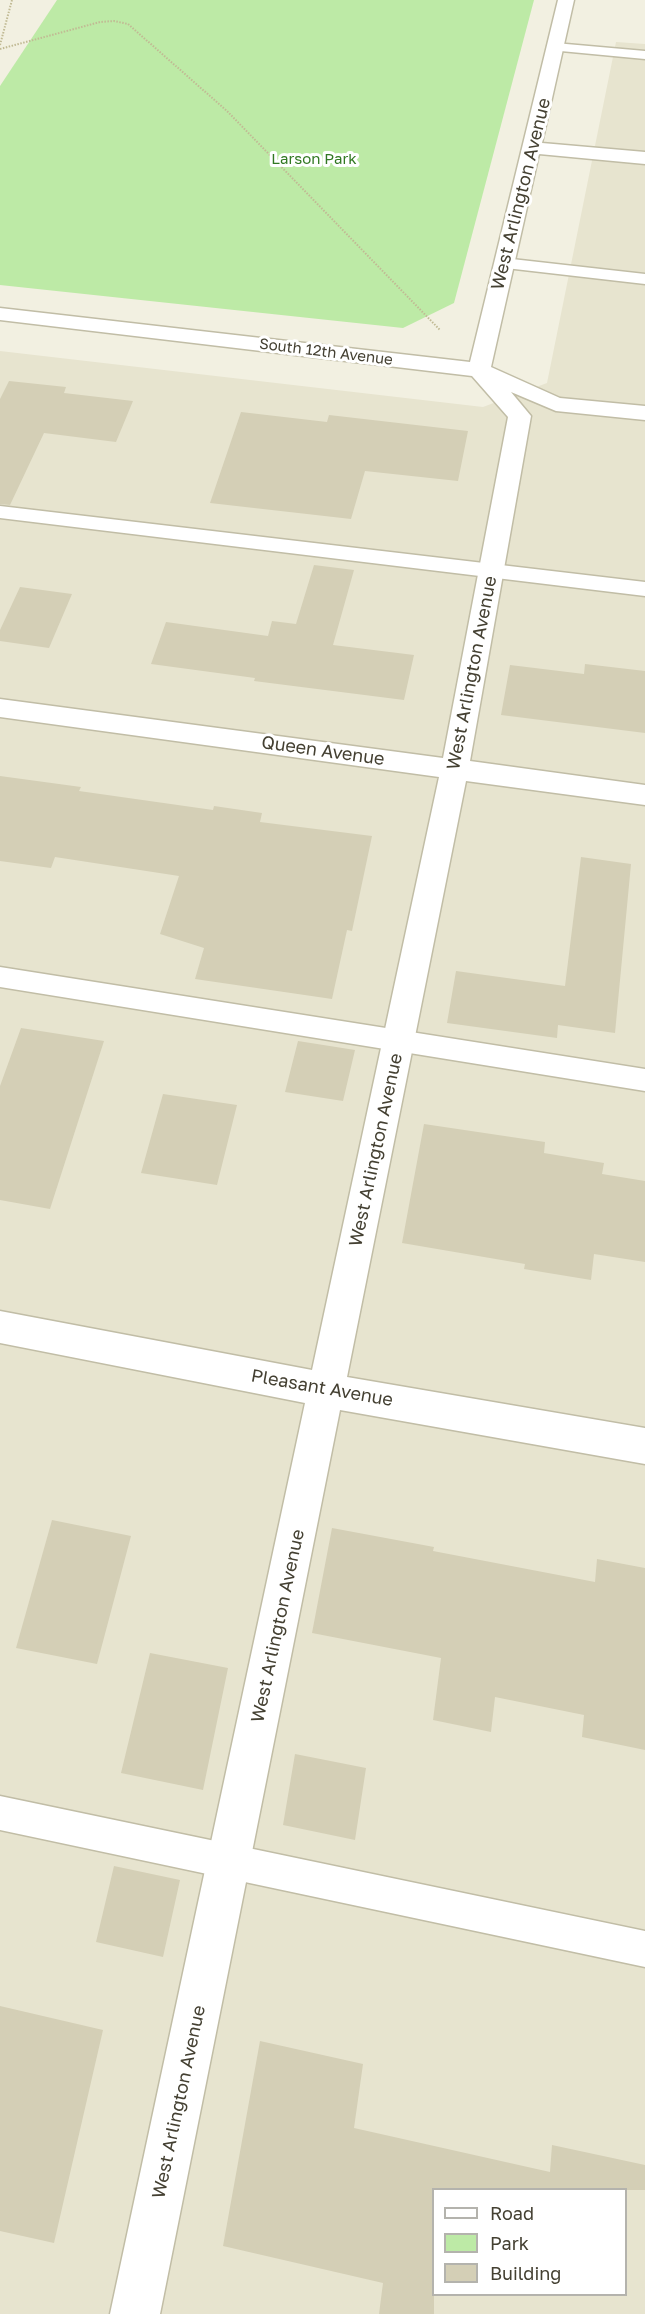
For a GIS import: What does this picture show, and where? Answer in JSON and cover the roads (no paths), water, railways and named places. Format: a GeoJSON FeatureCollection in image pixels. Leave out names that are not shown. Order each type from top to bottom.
{"type":"FeatureCollection","features":[{"type":"Feature","properties":{"kind":"street","name":"West Arlington Avenue"},"geometry":{"type":"LineString","coordinates":[[135,2314],[455,768],[492,570],[520,416],[479,370],[566,0]]}},
{"type":"Feature","properties":{"kind":"street"},"geometry":{"type":"LineString","coordinates":[[532,148],[645,158]]}},
{"type":"Feature","properties":{"kind":"street","name":"South 12th Avenue"},"geometry":{"type":"LineString","coordinates":[[0,314],[479,370],[556,404],[645,413]]}},
{"type":"Feature","properties":{"kind":"street","name":"Queen Avenue"},"geometry":{"type":"LineString","coordinates":[[0,708],[645,795]]}},
{"type":"Feature","properties":{"kind":"street","name":"Pleasant Avenue"},"geometry":{"type":"LineString","coordinates":[[0,1327],[326,1390],[645,1446]]}},
{"type":"Feature","properties":{"kind":"lane"},"geometry":{"type":"LineString","coordinates":[[555,47],[645,55]]}},
{"type":"Feature","properties":{"kind":"lane"},"geometry":{"type":"LineString","coordinates":[[503,263],[645,279]]}},
{"type":"Feature","properties":{"kind":"lane"},"geometry":{"type":"LineString","coordinates":[[0,512],[645,589]]}},
{"type":"Feature","properties":{"kind":"lane"},"geometry":{"type":"LineString","coordinates":[[0,977],[645,1080]]}},
{"type":"Feature","properties":{"kind":"lane"},"geometry":{"type":"LineString","coordinates":[[0,1813],[645,1949]]}},
{"type":"Feature","properties":{"kind":"park label","name":"Larson Park"},"geometry":{"type":"Point","coordinates":[314,159]}}]}
